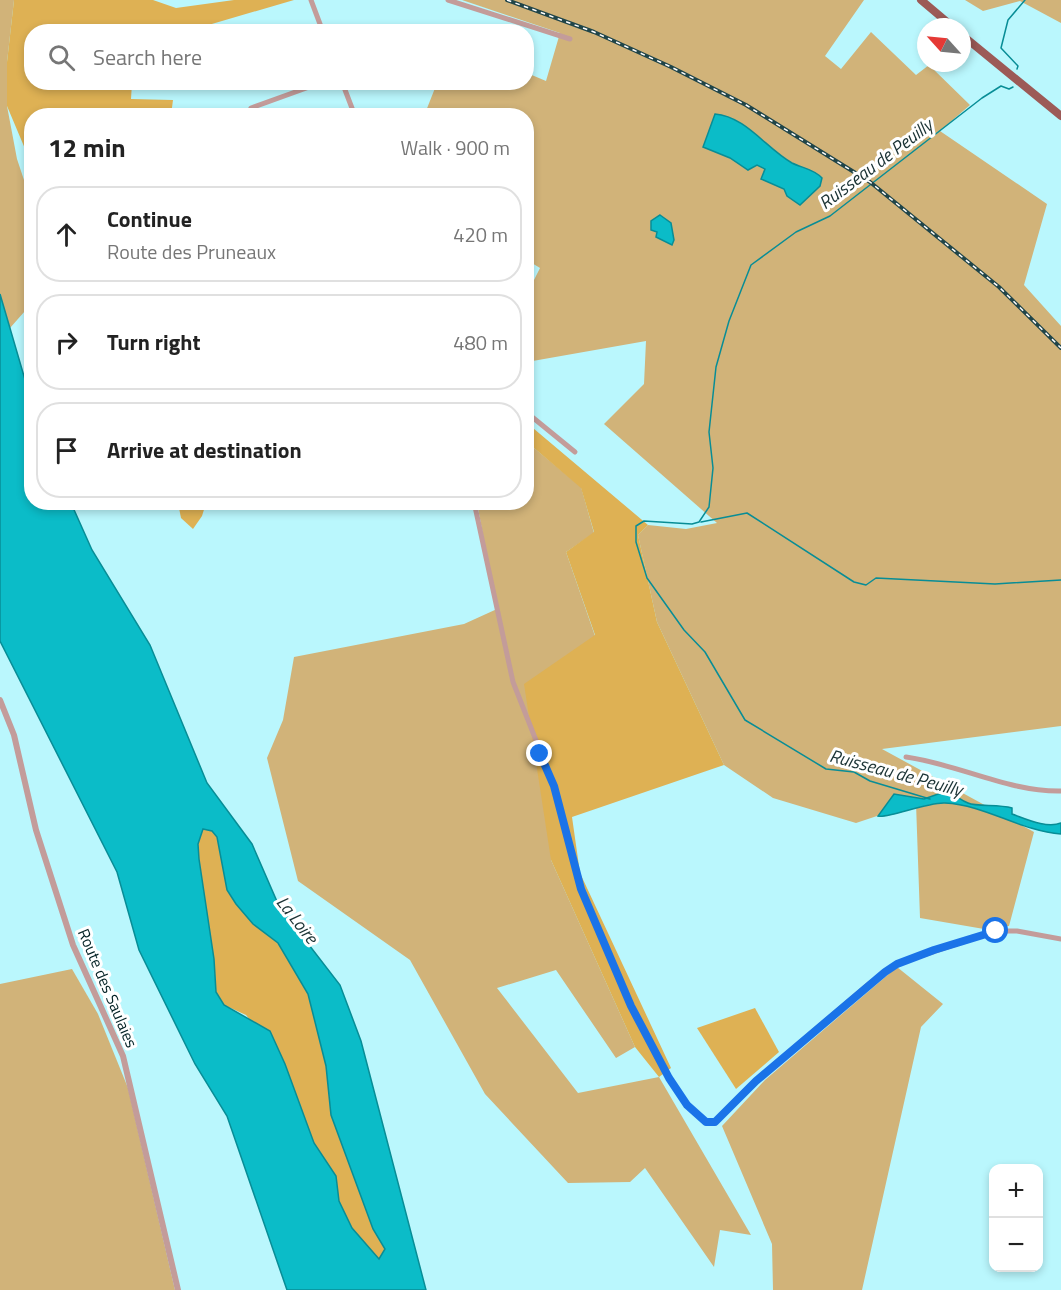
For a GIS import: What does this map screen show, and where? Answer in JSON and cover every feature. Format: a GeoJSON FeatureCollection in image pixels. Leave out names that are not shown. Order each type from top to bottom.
{"type":"FeatureCollection","features":[{"type":"Feature","properties":{"kind":"main road"},"geometry":{"type":"LineString","coordinates":[[921,0],[942,18]]}},
{"type":"Feature","properties":{"kind":"main road"},"geometry":{"type":"LineString","coordinates":[[971,42],[1061,116]]}},
{"type":"Feature","properties":{"kind":"street"},"geometry":{"type":"LineString","coordinates":[[311,0],[320,24]]}},
{"type":"Feature","properties":{"kind":"street"},"geometry":{"type":"LineString","coordinates":[[448,0],[523,24]]}},
{"type":"Feature","properties":{"kind":"street"},"geometry":{"type":"LineString","coordinates":[[534,27],[570,39]]}},
{"type":"Feature","properties":{"kind":"street"},"geometry":{"type":"LineString","coordinates":[[251,108],[302,90]]}},
{"type":"Feature","properties":{"kind":"street"},"geometry":{"type":"LineString","coordinates":[[345,90],[352,108]]}},
{"type":"Feature","properties":{"kind":"street"},"geometry":{"type":"LineString","coordinates":[[534,419],[575,452]]}},
{"type":"Feature","properties":{"kind":"street"},"geometry":{"type":"LineString","coordinates":[[476,510],[513,682],[554,786],[581,889],[631,1006],[669,1078],[687,1105],[706,1122],[715,1122],[756,1081],[897,964],[996,931],[1017,931],[1061,939]]}},
{"type":"Feature","properties":{"kind":"street","name":"Route des Saulaies"},"geometry":{"type":"LineString","coordinates":[[0,700],[14,735],[36,830],[73,945],[123,1056],[178,1290]]}},
{"type":"Feature","properties":{"kind":"street"},"geometry":{"type":"LineString","coordinates":[[906,757],[1030,790],[1061,791]]}},
{"type":"Feature","properties":{"kind":"shaded area"},"geometry":{"type":"Polygon","coordinates":[[[0,0],[14,0],[7,62],[7,106],[17,159],[24,180],[24,312],[10,328],[0,294],[0,0]]]}},
{"type":"Feature","properties":{"kind":"shaded area"},"geometry":{"type":"Polygon","coordinates":[[[14,0],[153,0],[176,8],[234,0],[294,0],[212,24],[24,24],[24,90],[132,90],[131,99],[173,100],[172,108],[24,108],[24,146],[7,106],[7,62],[14,0]]]}},
{"type":"Feature","properties":{"kind":"shaded area"},"geometry":{"type":"Polygon","coordinates":[[[462,0],[864,0],[825,56],[841,69],[871,32],[916,75],[920,72],[936,72],[970,105],[940,131],[1047,204],[1024,285],[1061,326],[1061,726],[882,749],[1034,832],[1009,926],[984,929],[920,918],[916,803],[856,823],[773,798],[724,765],[657,622],[638,535],[648,525],[686,529],[717,523],[604,424],[644,384],[646,341],[534,361],[534,280],[540,268],[534,264],[534,108],[427,108],[434,90],[534,90],[534,76],[546,81],[560,33],[462,0]]]}},
{"type":"Feature","properties":{"kind":"shaded area"},"geometry":{"type":"Polygon","coordinates":[[[965,0],[1061,0],[1061,23],[1020,1],[983,11],[965,0]]]}},
{"type":"Feature","properties":{"kind":"shaded area"},"geometry":{"type":"Polygon","coordinates":[[[534,429],[648,525],[638,535],[657,622],[724,765],[572,817],[580,873],[671,1068],[659,1077],[635,1047],[551,860],[524,684],[595,635],[566,552],[594,532],[581,488],[534,448],[534,429]]]}},
{"type":"Feature","properties":{"kind":"shaded area"},"geometry":{"type":"Polygon","coordinates":[[[534,448],[581,487],[594,533],[566,552],[595,636],[551,860],[635,1047],[616,1058],[556,970],[497,988],[578,1093],[659,1077],[751,1235],[720,1230],[714,1267],[645,1168],[630,1182],[568,1183],[485,1094],[410,960],[298,881],[267,758],[283,720],[294,657],[464,624],[497,609],[478,510],[534,510],[534,448]]]}},
{"type":"Feature","properties":{"kind":"shaded area"},"geometry":{"type":"Polygon","coordinates":[[[179,510],[204,510],[193,529],[181,518],[179,510]]]}},
{"type":"Feature","properties":{"kind":"shaded area"},"geometry":{"type":"Polygon","coordinates":[[[203,829],[212,831],[217,837],[227,890],[253,923],[278,943],[308,994],[326,1066],[331,1115],[373,1229],[385,1249],[379,1260],[352,1228],[339,1201],[336,1176],[314,1143],[285,1064],[246,1015],[224,1005],[216,992],[214,959],[199,859],[198,844],[203,829]]]}},
{"type":"Feature","properties":{"kind":"shaded area"},"geometry":{"type":"Polygon","coordinates":[[[897,967],[943,1004],[921,1027],[862,1290],[773,1290],[772,1244],[722,1126],[765,1080],[897,967]]]}},
{"type":"Feature","properties":{"kind":"shaded area"},"geometry":{"type":"Polygon","coordinates":[[[72,969],[98,1014],[128,1088],[175,1290],[0,1290],[0,984],[72,969]]]}},
{"type":"Feature","properties":{"kind":"shaded area"},"geometry":{"type":"Polygon","coordinates":[[[755,1008],[779,1052],[736,1089],[697,1028],[755,1008]]]}},
{"type":"Feature","properties":{"kind":"water"},"geometry":{"type":"Polygon","coordinates":[[[715,114],[736,121],[792,163],[815,173],[822,178],[820,186],[800,205],[787,196],[784,189],[761,179],[765,169],[757,165],[748,170],[730,158],[703,147],[715,114]]]}},
{"type":"Feature","properties":{"kind":"water"},"geometry":{"type":"Polygon","coordinates":[[[660,215],[671,223],[674,240],[672,245],[656,237],[657,232],[651,230],[651,221],[660,215]]]}},
{"type":"Feature","properties":{"kind":"water"},"geometry":{"type":"Polygon","coordinates":[[[0,294],[24,376],[24,510],[74,510],[92,550],[150,645],[207,783],[252,844],[279,906],[340,985],[361,1041],[426,1290],[287,1290],[227,1116],[195,1064],[139,950],[117,872],[0,641],[0,294]],[[203,829],[198,844],[214,959],[216,992],[224,1005],[270,1031],[285,1064],[314,1143],[336,1176],[339,1201],[352,1228],[379,1259],[385,1249],[373,1229],[331,1115],[326,1066],[308,994],[278,943],[253,924],[227,890],[217,837],[212,831],[203,829]]]}},
{"type":"Feature","properties":{"kind":"water"},"geometry":{"type":"Polygon","coordinates":[[[941,793],[953,795],[972,804],[1012,808],[1012,814],[1036,823],[1055,825],[1061,823],[1061,834],[1031,828],[975,808],[945,803],[878,816],[894,794],[924,799],[941,793]]]}},
{"type":"Feature","properties":{"kind":"waterway","name":"Ruisseau de Peuilly"},"geometry":{"type":"LineString","coordinates":[[1017,69],[1018,66],[1001,48],[1008,20],[1025,0]]}},
{"type":"Feature","properties":{"kind":"waterway","name":"Ruisseau de Peuilly"},"geometry":{"type":"LineString","coordinates":[[930,799],[870,781],[854,772],[826,769],[745,720],[705,652],[684,630],[647,578],[636,542],[636,526],[644,521],[692,524],[699,522],[709,507],[713,468],[709,432],[716,367],[729,321],[751,265],[796,232],[830,216],[982,98],[1001,86],[1009,89],[1013,87]]}},
{"type":"Feature","properties":{"kind":"waterway"},"geometry":{"type":"LineString","coordinates":[[701,522],[747,513],[854,582],[866,585],[876,578],[995,584],[1061,580]]}},
{"type":"Feature","properties":{"kind":"railway"},"geometry":{"type":"LineString","coordinates":[[507,0],[594,32],[671,67],[746,105],[870,182],[999,287],[1061,348]]}},
{"type":"Feature","properties":{"kind":"route"},"geometry":{"type":"LineString","coordinates":[[540,754],[554,786],[581,889],[631,1006],[669,1078],[687,1105],[706,1122],[715,1122],[756,1081],[870,983],[897,964],[978,935],[996,931]]}},
{"type":"Feature","properties":{"kind":"water label","name":"La Loire"},"geometry":{"type":"Point","coordinates":[297,920]}}]}
